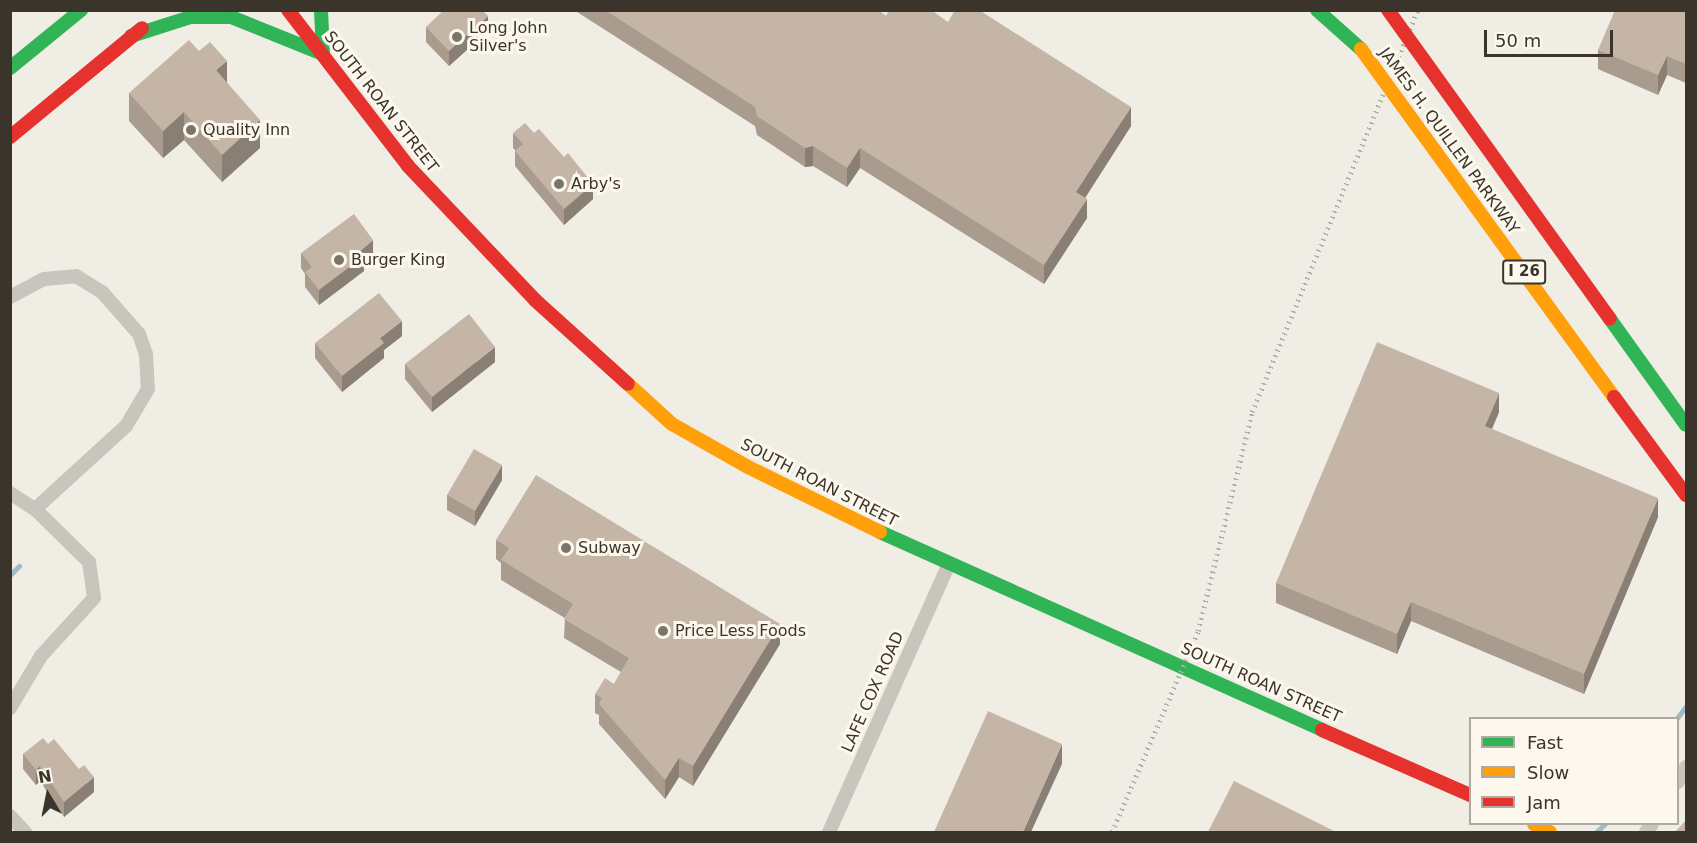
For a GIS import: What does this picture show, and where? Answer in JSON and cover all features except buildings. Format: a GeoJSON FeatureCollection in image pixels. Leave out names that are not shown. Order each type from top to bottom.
{"type":"FeatureCollection","features":[{"type":"Feature","properties":{"kind":"main road"},"geometry":{"type":"LineString","coordinates":[[10,68],[81,10]]}},
{"type":"Feature","properties":{"kind":"main road"},"geometry":{"type":"LineString","coordinates":[[10,137],[131,36],[166,10]]}},
{"type":"Feature","properties":{"kind":"main road","name":"SOUTH ROAN STREET"},"geometry":{"type":"LineString","coordinates":[[288,10],[416,175],[535,300],[672,424],[748,467],[948,566],[1469,795]]}},
{"type":"Feature","properties":{"kind":"main road"},"geometry":{"type":"LineString","coordinates":[[131,36],[191,17],[212,15],[254,24],[323,54],[321,10]]}},
{"type":"Feature","properties":{"kind":"main road"},"geometry":{"type":"LineString","coordinates":[[1317,10],[1361,49]]}},
{"type":"Feature","properties":{"kind":"main road","name":"JAMES H. QUILLEN PARKWAY"},"geometry":{"type":"LineString","coordinates":[[1335,10],[1361,49],[1686,495]]}},
{"type":"Feature","properties":{"kind":"main road","name":"JAMES H. QUILLEN PARKWAY"},"geometry":{"type":"LineString","coordinates":[[1388,10],[1686,425]]}},
{"type":"Feature","properties":{"kind":"street"},"geometry":{"type":"LineString","coordinates":[[10,297],[44,279],[76,276],[102,292],[138,334],[146,354],[148,389],[126,426],[35,509]]}},
{"type":"Feature","properties":{"kind":"street"},"geometry":{"type":"LineString","coordinates":[[10,493],[35,509],[89,561],[94,598],[41,656],[10,708]]}},
{"type":"Feature","properties":{"kind":"street","name":"LAFE COX ROAD"},"geometry":{"type":"LineString","coordinates":[[829,832],[948,566]]}},
{"type":"Feature","properties":{"kind":"street"},"geometry":{"type":"LineString","coordinates":[[10,816],[25,832]]}},
{"type":"Feature","properties":{"kind":"waterway"},"geometry":{"type":"LineString","coordinates":[[10,575],[19,566]]}},
{"type":"Feature","properties":{"kind":"waterway"},"geometry":{"type":"LineString","coordinates":[[1678,717],[1686,706]]}},
{"type":"Feature","properties":{"kind":"waterway"},"geometry":{"type":"LineString","coordinates":[[1596,832],[1604,825]]}},
{"type":"Feature","properties":{"kind":"railway"},"geometry":{"type":"LineString","coordinates":[[1112,832],[1198,631],[1252,412],[1418,10]]}},
{"type":"Feature","properties":{"kind":"traffic: fast"},"geometry":{"type":"LineString","coordinates":[[10,68],[81,10]]}},
{"type":"Feature","properties":{"kind":"traffic: fast"},"geometry":{"type":"LineString","coordinates":[[131,36],[191,17],[231,17],[323,54],[321,10]]}},
{"type":"Feature","properties":{"kind":"traffic: fast"},"geometry":{"type":"LineString","coordinates":[[1317,10],[1361,49]]}},
{"type":"Feature","properties":{"kind":"traffic: fast"},"geometry":{"type":"LineString","coordinates":[[1610,319],[1686,425]]}},
{"type":"Feature","properties":{"kind":"traffic: fast"},"geometry":{"type":"LineString","coordinates":[[880,532],[1322,730]]}},
{"type":"Feature","properties":{"kind":"traffic: slow"},"geometry":{"type":"LineString","coordinates":[[1361,49],[1614,397]]}},
{"type":"Feature","properties":{"kind":"traffic: slow"},"geometry":{"type":"LineString","coordinates":[[628,384],[672,424],[748,467],[880,532]]}},
{"type":"Feature","properties":{"kind":"traffic: slow"},"geometry":{"type":"LineString","coordinates":[[1536,825],[1550,832]]}},
{"type":"Feature","properties":{"kind":"traffic: jam"},"geometry":{"type":"LineString","coordinates":[[288,10],[408,166],[535,300],[628,384]]}},
{"type":"Feature","properties":{"kind":"traffic: jam"},"geometry":{"type":"LineString","coordinates":[[1388,10],[1610,319]]}},
{"type":"Feature","properties":{"kind":"traffic: jam"},"geometry":{"type":"LineString","coordinates":[[10,137],[142,28]]}},
{"type":"Feature","properties":{"kind":"traffic: jam"},"geometry":{"type":"LineString","coordinates":[[1614,397],[1686,495]]}},
{"type":"Feature","properties":{"kind":"traffic: jam"},"geometry":{"type":"LineString","coordinates":[[1322,730],[1469,795]]}},
{"type":"Feature","properties":{"kind":"place","name":"Long John Silver's"},"geometry":{"type":"Point","coordinates":[457,37]}},
{"type":"Feature","properties":{"kind":"place","name":"Quality Inn"},"geometry":{"type":"Point","coordinates":[191,130]}},
{"type":"Feature","properties":{"kind":"place","name":"Arby's"},"geometry":{"type":"Point","coordinates":[559,184]}},
{"type":"Feature","properties":{"kind":"place","name":"Burger King"},"geometry":{"type":"Point","coordinates":[339,260]}},
{"type":"Feature","properties":{"kind":"place","name":"Subway"},"geometry":{"type":"Point","coordinates":[566,548]}},
{"type":"Feature","properties":{"kind":"place","name":"Price Less Foods"},"geometry":{"type":"Point","coordinates":[663,631]}}]}
